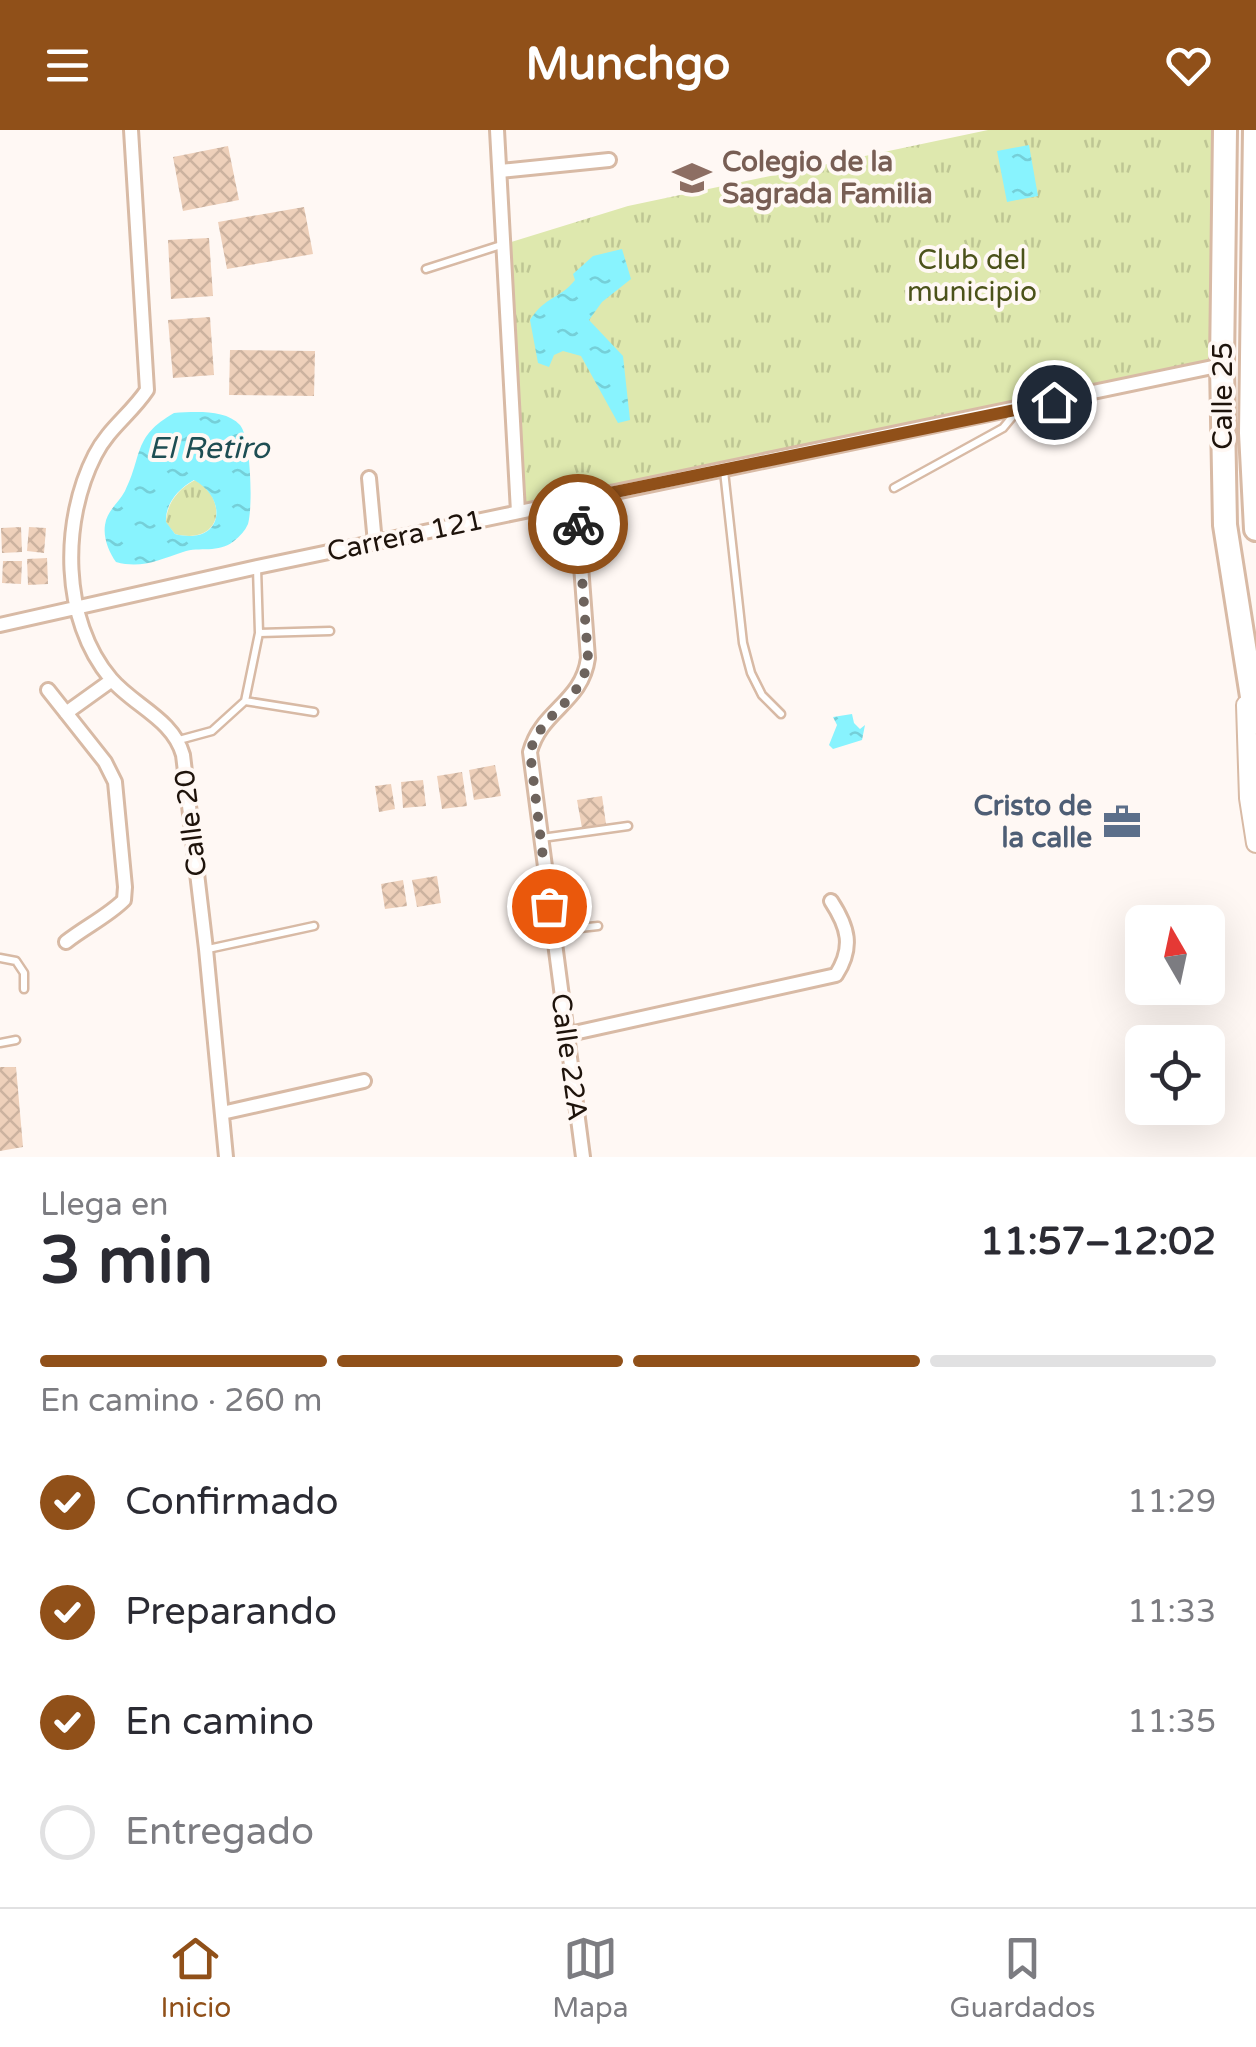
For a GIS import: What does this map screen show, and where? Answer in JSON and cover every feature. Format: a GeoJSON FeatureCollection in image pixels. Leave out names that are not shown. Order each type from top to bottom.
{"type":"FeatureCollection","features":[{"type":"Feature","properties":{"kind":"highway","name":"Calle 25"},"geometry":{"type":"LineString","coordinates":[[1224,130],[1222,365],[1226,525],[1256,722]]}},
{"type":"Feature","properties":{"kind":"highway","name":"Calle 25"},"geometry":{"type":"LineString","coordinates":[[1254,130],[1250,433],[1256,529]]}},
{"type":"Feature","properties":{"kind":"main road","name":"Calle 25"},"geometry":{"type":"LineString","coordinates":[[1252,310],[1256,334]]}},
{"type":"Feature","properties":{"kind":"main road","name":"Calle 25"},"geometry":{"type":"LineString","coordinates":[[1245,660],[1249,798],[1256,843]]}},
{"type":"Feature","properties":{"kind":"street","name":"Calle 20"},"geometry":{"type":"LineString","coordinates":[[131,130],[147,390],[134,409],[112,428],[85,477],[74,515],[72,566],[76,609],[92,648],[112,680],[179,740],[206,949],[226,1157]]}},
{"type":"Feature","properties":{"kind":"street"},"geometry":{"type":"LineString","coordinates":[[497,130],[518,512]]}},
{"type":"Feature","properties":{"kind":"street"},"geometry":{"type":"LineString","coordinates":[[500,171],[610,160]]}},
{"type":"Feature","properties":{"kind":"street","name":"Carrera 121"},"geometry":{"type":"LineString","coordinates":[[0,625],[256,567],[1222,365]]}},
{"type":"Feature","properties":{"kind":"street"},"geometry":{"type":"LineString","coordinates":[[368,478],[375,542]]}},
{"type":"Feature","properties":{"kind":"street","name":"Calle 22A"},"geometry":{"type":"LineString","coordinates":[[576,500],[588,658],[586,677],[578,691],[535,734],[530,752],[583,1157]]}},
{"type":"Feature","properties":{"kind":"street"},"geometry":{"type":"LineString","coordinates":[[66,713],[112,680]]}},
{"type":"Feature","properties":{"kind":"street"},"geometry":{"type":"LineString","coordinates":[[48,690],[105,762],[115,782],[125,887],[124,900],[117,908],[90,922],[66,942]]}},
{"type":"Feature","properties":{"kind":"street"},"geometry":{"type":"LineString","coordinates":[[565,1034],[836,975],[846,959],[848,941],[843,920],[831,900]]}},
{"type":"Feature","properties":{"kind":"street"},"geometry":{"type":"LineString","coordinates":[[222,1113],[364,1081]]}},
{"type":"Feature","properties":{"kind":"lane"},"geometry":{"type":"LineString","coordinates":[[426,269],[505,244]]}},
{"type":"Feature","properties":{"kind":"lane"},"geometry":{"type":"LineString","coordinates":[[894,488],[1003,428],[1018,410]]}},
{"type":"Feature","properties":{"kind":"lane"},"geometry":{"type":"LineString","coordinates":[[724,471],[743,643],[750,672],[762,696],[780,714]]}},
{"type":"Feature","properties":{"kind":"lane"},"geometry":{"type":"LineString","coordinates":[[179,740],[212,731],[245,701],[259,633],[256,567]]}},
{"type":"Feature","properties":{"kind":"lane"},"geometry":{"type":"LineString","coordinates":[[259,633],[330,630]]}},
{"type":"Feature","properties":{"kind":"lane"},"geometry":{"type":"LineString","coordinates":[[245,701],[314,712]]}},
{"type":"Feature","properties":{"kind":"lane"},"geometry":{"type":"LineString","coordinates":[[540,838],[628,826]]}},
{"type":"Feature","properties":{"kind":"lane"},"geometry":{"type":"LineString","coordinates":[[206,949],[314,926]]}},
{"type":"Feature","properties":{"kind":"lane"},"geometry":{"type":"LineString","coordinates":[[552,932],[598,926]]}},
{"type":"Feature","properties":{"kind":"lane"},"geometry":{"type":"LineString","coordinates":[[0,958],[16,961],[24,974],[24,989]]}},
{"type":"Feature","properties":{"kind":"lane"},"geometry":{"type":"LineString","coordinates":[[0,1044],[16,1040]]}},
{"type":"Feature","properties":{"kind":"green space","name":"Club del municipio"},"geometry":{"type":"Polygon","coordinates":[[[988,130],[1225,130],[1222,365],[518,512],[505,244],[628,206],[988,130]]]}},
{"type":"Feature","properties":{"kind":"green space"},"geometry":{"type":"Polygon","coordinates":[[[195,480],[213,499],[215,519],[202,533],[175,534],[166,523],[168,510],[178,493],[195,480]]]}},
{"type":"Feature","properties":{"kind":"water"},"geometry":{"type":"Polygon","coordinates":[[[1029,145],[1038,196],[1007,202],[997,151],[1029,145]]]}},
{"type":"Feature","properties":{"kind":"water"},"geometry":{"type":"Polygon","coordinates":[[[622,249],[631,279],[602,302],[589,320],[623,356],[630,420],[618,423],[581,356],[563,351],[554,355],[549,367],[538,363],[530,320],[541,306],[575,280],[573,274],[593,256],[622,249]]]}},
{"type":"Feature","properties":{"kind":"water","name":"El Retiro"},"geometry":{"type":"Polygon","coordinates":[[[200,412],[226,416],[240,425],[250,473],[248,524],[236,539],[222,547],[189,550],[142,564],[116,562],[106,540],[106,520],[131,479],[145,439],[174,413],[200,412]],[[194,480],[174,498],[166,522],[175,534],[191,536],[211,527],[216,509],[205,489],[194,480]]]}},
{"type":"Feature","properties":{"kind":"water"},"geometry":{"type":"Polygon","coordinates":[[[852,714],[860,729],[865,725],[862,740],[833,749],[829,745],[837,725],[833,717],[852,714]]]}},
{"type":"Feature","properties":{"kind":"building"},"geometry":{"type":"Polygon","coordinates":[[[228,146],[239,200],[183,211],[173,157],[228,146]]]}},
{"type":"Feature","properties":{"kind":"building"},"geometry":{"type":"Polygon","coordinates":[[[304,207],[313,254],[227,269],[218,222],[304,207]]]}},
{"type":"Feature","properties":{"kind":"building"},"geometry":{"type":"Polygon","coordinates":[[[209,238],[213,296],[171,299],[168,240],[209,238]]]}},
{"type":"Feature","properties":{"kind":"building"},"geometry":{"type":"Polygon","coordinates":[[[210,317],[214,375],[173,378],[168,320],[210,317]]]}},
{"type":"Feature","properties":{"kind":"building"},"geometry":{"type":"Polygon","coordinates":[[[230,350],[315,351],[314,396],[229,395],[230,350]]]}},
{"type":"Feature","properties":{"kind":"building"},"geometry":{"type":"Polygon","coordinates":[[[21,527],[22,552],[2,553],[1,528],[21,527]]]}},
{"type":"Feature","properties":{"kind":"building"},"geometry":{"type":"Polygon","coordinates":[[[29,527],[46,528],[44,553],[27,551],[29,527]]]}},
{"type":"Feature","properties":{"kind":"building"},"geometry":{"type":"Polygon","coordinates":[[[47,558],[48,584],[28,585],[27,559],[47,558]]]}},
{"type":"Feature","properties":{"kind":"building"},"geometry":{"type":"Polygon","coordinates":[[[3,561],[22,561],[21,584],[2,583],[3,561]]]}},
{"type":"Feature","properties":{"kind":"building"},"geometry":{"type":"Polygon","coordinates":[[[495,765],[501,796],[474,800],[469,770],[495,765]]]}},
{"type":"Feature","properties":{"kind":"building"},"geometry":{"type":"Polygon","coordinates":[[[462,772],[467,806],[442,809],[437,776],[462,772]]]}},
{"type":"Feature","properties":{"kind":"building"},"geometry":{"type":"Polygon","coordinates":[[[423,780],[426,806],[403,808],[401,782],[423,780]]]}},
{"type":"Feature","properties":{"kind":"building"},"geometry":{"type":"Polygon","coordinates":[[[391,784],[395,809],[379,812],[375,786],[391,784]]]}},
{"type":"Feature","properties":{"kind":"building"},"geometry":{"type":"Polygon","coordinates":[[[602,796],[606,824],[582,828],[577,800],[602,796]]]}},
{"type":"Feature","properties":{"kind":"building"},"geometry":{"type":"Polygon","coordinates":[[[437,876],[441,903],[417,907],[412,880],[437,876]]]}},
{"type":"Feature","properties":{"kind":"building"},"geometry":{"type":"Polygon","coordinates":[[[403,880],[407,906],[385,909],[381,884],[403,880]]]}},
{"type":"Feature","properties":{"kind":"building"},"geometry":{"type":"Polygon","coordinates":[[[0,1067],[16,1067],[23,1147],[0,1151],[0,1067]]]}},
{"type":"Feature","properties":{"kind":"way so far"},"geometry":{"type":"LineString","coordinates":[[549,906],[530,752],[535,734],[578,691],[586,677],[578,524]]}},
{"type":"Feature","properties":{"kind":"place","name":"Colegio de la Sagrada Familia"},"geometry":{"type":"Point","coordinates":[692,178]}},
{"type":"Feature","properties":{"kind":"place","name":"Cristo de la calle"},"geometry":{"type":"Point","coordinates":[1122,822]}},
{"type":"Feature","properties":{"kind":"route"},"geometry":{"type":"LineString","coordinates":[[578,524],[576,500],[1054,402]]}}]}
